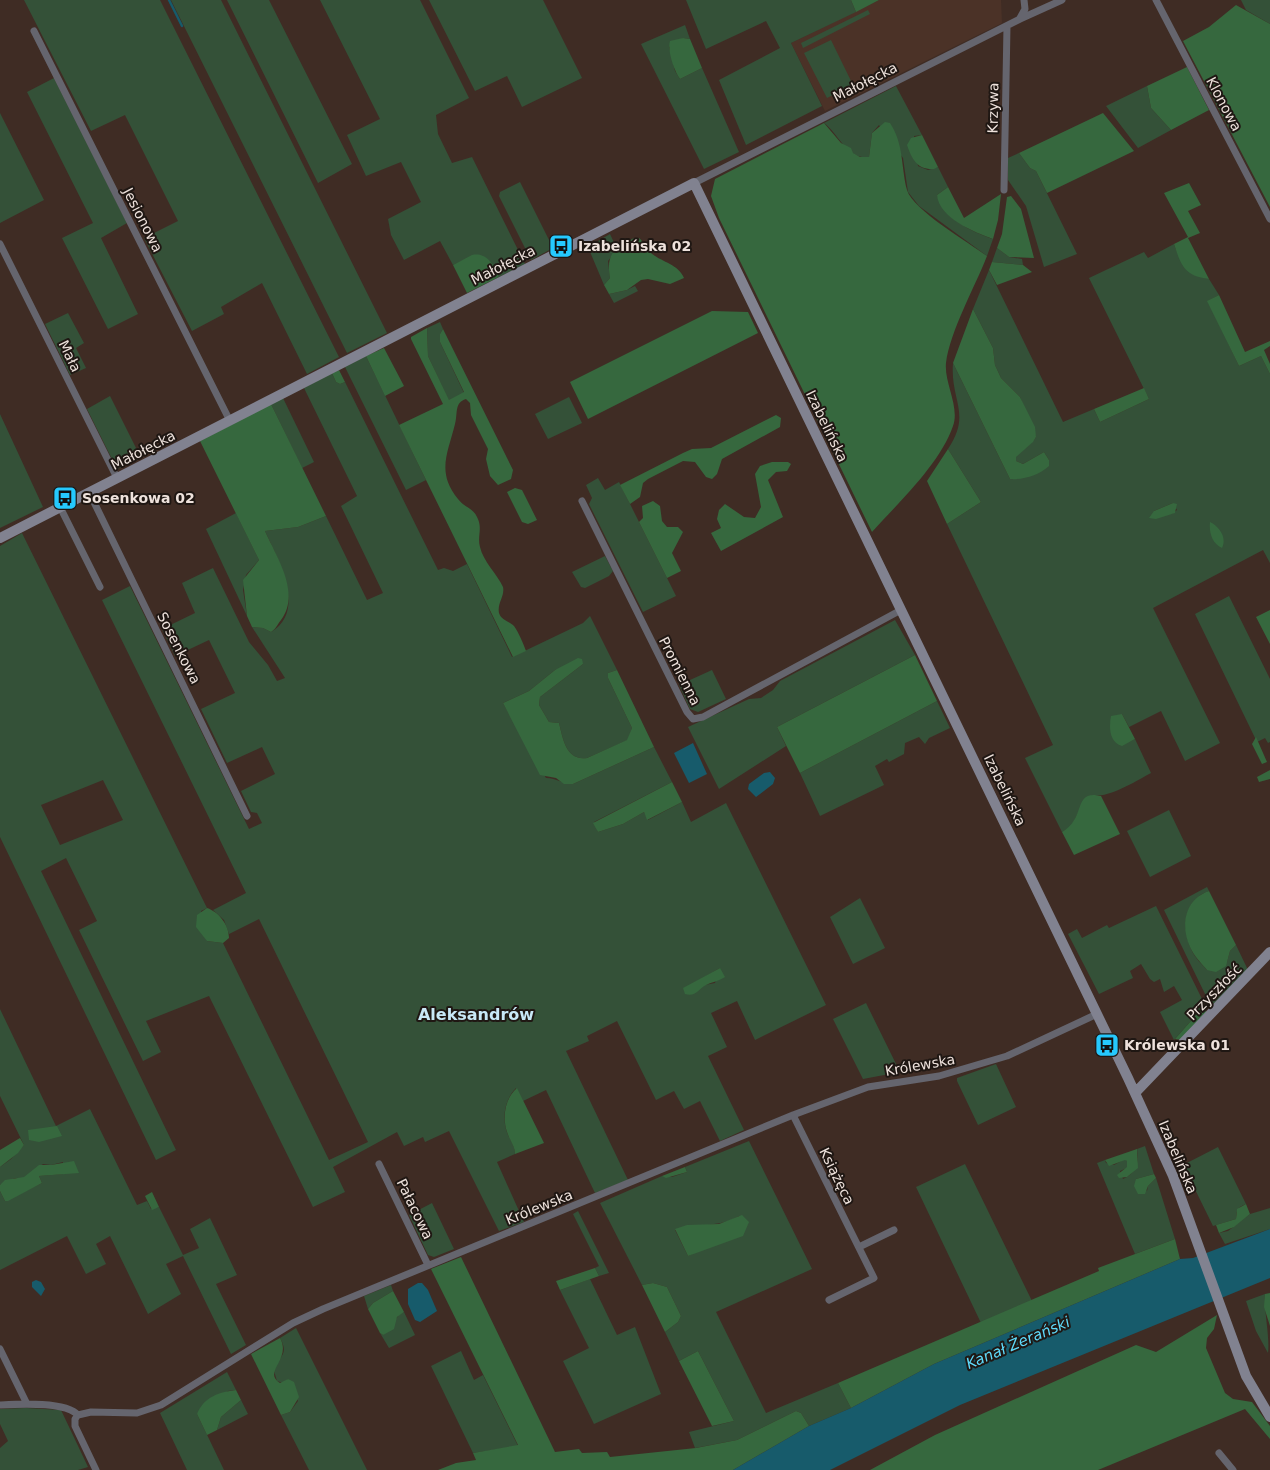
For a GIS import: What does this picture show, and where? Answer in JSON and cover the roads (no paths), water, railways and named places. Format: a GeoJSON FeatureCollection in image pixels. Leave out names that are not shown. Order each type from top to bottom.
{"type":"FeatureCollection","features":[{"type":"Feature","properties":{"kind":"street"},"geometry":{"type":"LineString","coordinates":[[1020,19],[1025,9],[1024,0]]}},
{"type":"Feature","properties":{"kind":"street","name":"Małołęcka"},"geometry":{"type":"LineString","coordinates":[[0,538],[694,183],[1020,19],[1062,0]]}},
{"type":"Feature","properties":{"kind":"street","name":"Klonowa"},"geometry":{"type":"LineString","coordinates":[[1156,0],[1270,219]]}},
{"type":"Feature","properties":{"kind":"street","name":"Krzywa"},"geometry":{"type":"LineString","coordinates":[[1004,190],[1007,26]]}},
{"type":"Feature","properties":{"kind":"street","name":"Jesionowa"},"geometry":{"type":"LineString","coordinates":[[34,31],[230,420]]}},
{"type":"Feature","properties":{"kind":"street","name":"Izabelińska"},"geometry":{"type":"LineString","coordinates":[[694,183],[1135,1093],[1173,1176],[1246,1376],[1270,1417]]}},
{"type":"Feature","properties":{"kind":"street","name":"Mała"},"geometry":{"type":"LineString","coordinates":[[0,244],[117,478]]}},
{"type":"Feature","properties":{"kind":"street","name":"Sosenkowa"},"geometry":{"type":"LineString","coordinates":[[89,492],[247,816]]}},
{"type":"Feature","properties":{"kind":"street","name":"Promienna"},"geometry":{"type":"LineString","coordinates":[[582,501],[687,712],[693,720],[703,717],[901,610]]}},
{"type":"Feature","properties":{"kind":"street"},"geometry":{"type":"LineString","coordinates":[[60,507],[100,587]]}},
{"type":"Feature","properties":{"kind":"street","name":"Przyszłość"},"geometry":{"type":"LineString","coordinates":[[1135,1093],[1270,952]]}},
{"type":"Feature","properties":{"kind":"street","name":"Królewska"},"geometry":{"type":"LineString","coordinates":[[0,1405],[27,1404],[63,1407],[73,1410],[78,1415],[91,1412],[137,1413],[161,1405],[306,1316],[428,1265],[793,1115],[868,1087],[939,1076],[1008,1056],[1097,1014]]}},
{"type":"Feature","properties":{"kind":"street","name":"Książęca"},"geometry":{"type":"LineString","coordinates":[[793,1115],[874,1278],[829,1300]]}},
{"type":"Feature","properties":{"kind":"street","name":"Pałacowa"},"geometry":{"type":"LineString","coordinates":[[379,1164],[428,1265]]}},
{"type":"Feature","properties":{"kind":"street"},"geometry":{"type":"LineString","coordinates":[[859,1247],[894,1230]]}},
{"type":"Feature","properties":{"kind":"street"},"geometry":{"type":"LineString","coordinates":[[0,1349],[27,1404]]}},
{"type":"Feature","properties":{"kind":"street"},"geometry":{"type":"LineString","coordinates":[[78,1415],[75,1419],[76,1426],[96,1470]]}},
{"type":"Feature","properties":{"kind":"street"},"geometry":{"type":"LineString","coordinates":[[1219,1453],[1232,1470]]}},
{"type":"Feature","properties":{"kind":"water"},"geometry":{"type":"Polygon","coordinates":[[[693,743],[707,774],[689,783],[674,753],[693,743]]]}},
{"type":"Feature","properties":{"kind":"water"},"geometry":{"type":"Polygon","coordinates":[[[770,772],[775,778],[773,784],[756,797],[748,789],[749,784],[764,773],[770,772]]]}},
{"type":"Feature","properties":{"kind":"water","name":"Kanał Żerański"},"geometry":{"type":"Polygon","coordinates":[[[1270,1229],[1270,1278],[960,1405],[830,1470],[733,1470],[809,1426],[851,1408],[934,1364],[1180,1259],[1193,1258],[1270,1229]]]}},
{"type":"Feature","properties":{"kind":"water"},"geometry":{"type":"Polygon","coordinates":[[[36,1280],[41,1282],[45,1289],[41,1296],[32,1287],[32,1282],[36,1280]]]}},
{"type":"Feature","properties":{"kind":"water"},"geometry":{"type":"Polygon","coordinates":[[[418,1283],[422,1283],[428,1290],[437,1311],[420,1322],[415,1320],[408,1304],[408,1289],[418,1283]]]}},
{"type":"Feature","properties":{"kind":"waterway"},"geometry":{"type":"LineString","coordinates":[[169,0],[182,26]]}},
{"type":"Feature","properties":{"kind":"place","name":"Izabelińska 02"},"geometry":{"type":"Point","coordinates":[561,246]}},
{"type":"Feature","properties":{"kind":"place","name":"Sosenkowa 02"},"geometry":{"type":"Point","coordinates":[65,498]}},
{"type":"Feature","properties":{"kind":"place","name":"Królewska 01"},"geometry":{"type":"Point","coordinates":[1107,1045]}},
{"type":"Feature","properties":{"kind":"district","name":"Aleksandrów"},"geometry":{"type":"Point","coordinates":[476,1014]}}]}
